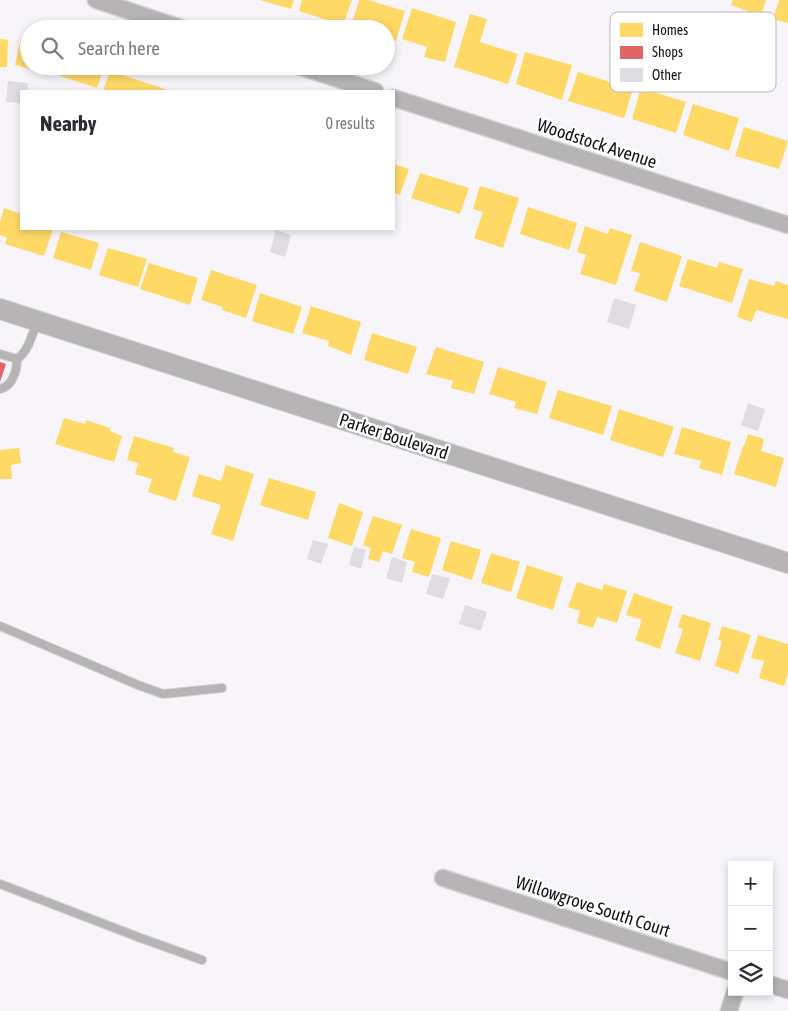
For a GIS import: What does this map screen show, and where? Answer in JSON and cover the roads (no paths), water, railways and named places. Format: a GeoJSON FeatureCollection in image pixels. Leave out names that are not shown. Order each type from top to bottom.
{"type":"FeatureCollection","features":[{"type":"Feature","properties":{"kind":"street"},"geometry":{"type":"LineString","coordinates":[[96,0],[157,20]]}},
{"type":"Feature","properties":{"kind":"street"},"geometry":{"type":"LineString","coordinates":[[326,75],[372,90]]}},
{"type":"Feature","properties":{"kind":"street","name":"Woodstock Avenue"},"geometry":{"type":"LineString","coordinates":[[395,98],[788,225]]}},
{"type":"Feature","properties":{"kind":"street","name":"Parker Boulevard"},"geometry":{"type":"LineString","coordinates":[[0,309],[788,563]]}},
{"type":"Feature","properties":{"kind":"street","name":"Willowgrove South Court"},"geometry":{"type":"LineString","coordinates":[[443,878],[728,971]]}},
{"type":"Feature","properties":{"kind":"street"},"geometry":{"type":"LineString","coordinates":[[773,985],[788,990]]}},
{"type":"Feature","properties":{"kind":"street"},"geometry":{"type":"LineString","coordinates":[[729,1011],[734,996]]}},
{"type":"Feature","properties":{"kind":"lane"},"geometry":{"type":"LineString","coordinates":[[0,354],[17,358],[22,355],[38,321]]}},
{"type":"Feature","properties":{"kind":"lane"},"geometry":{"type":"LineString","coordinates":[[0,389],[8,386],[11,381],[17,368],[17,358]]}},
{"type":"Feature","properties":{"kind":"lane"},"geometry":{"type":"LineString","coordinates":[[0,626],[163,694],[222,688]]}},
{"type":"Feature","properties":{"kind":"lane"},"geometry":{"type":"LineString","coordinates":[[0,884],[138,938],[202,960]]}}]}
